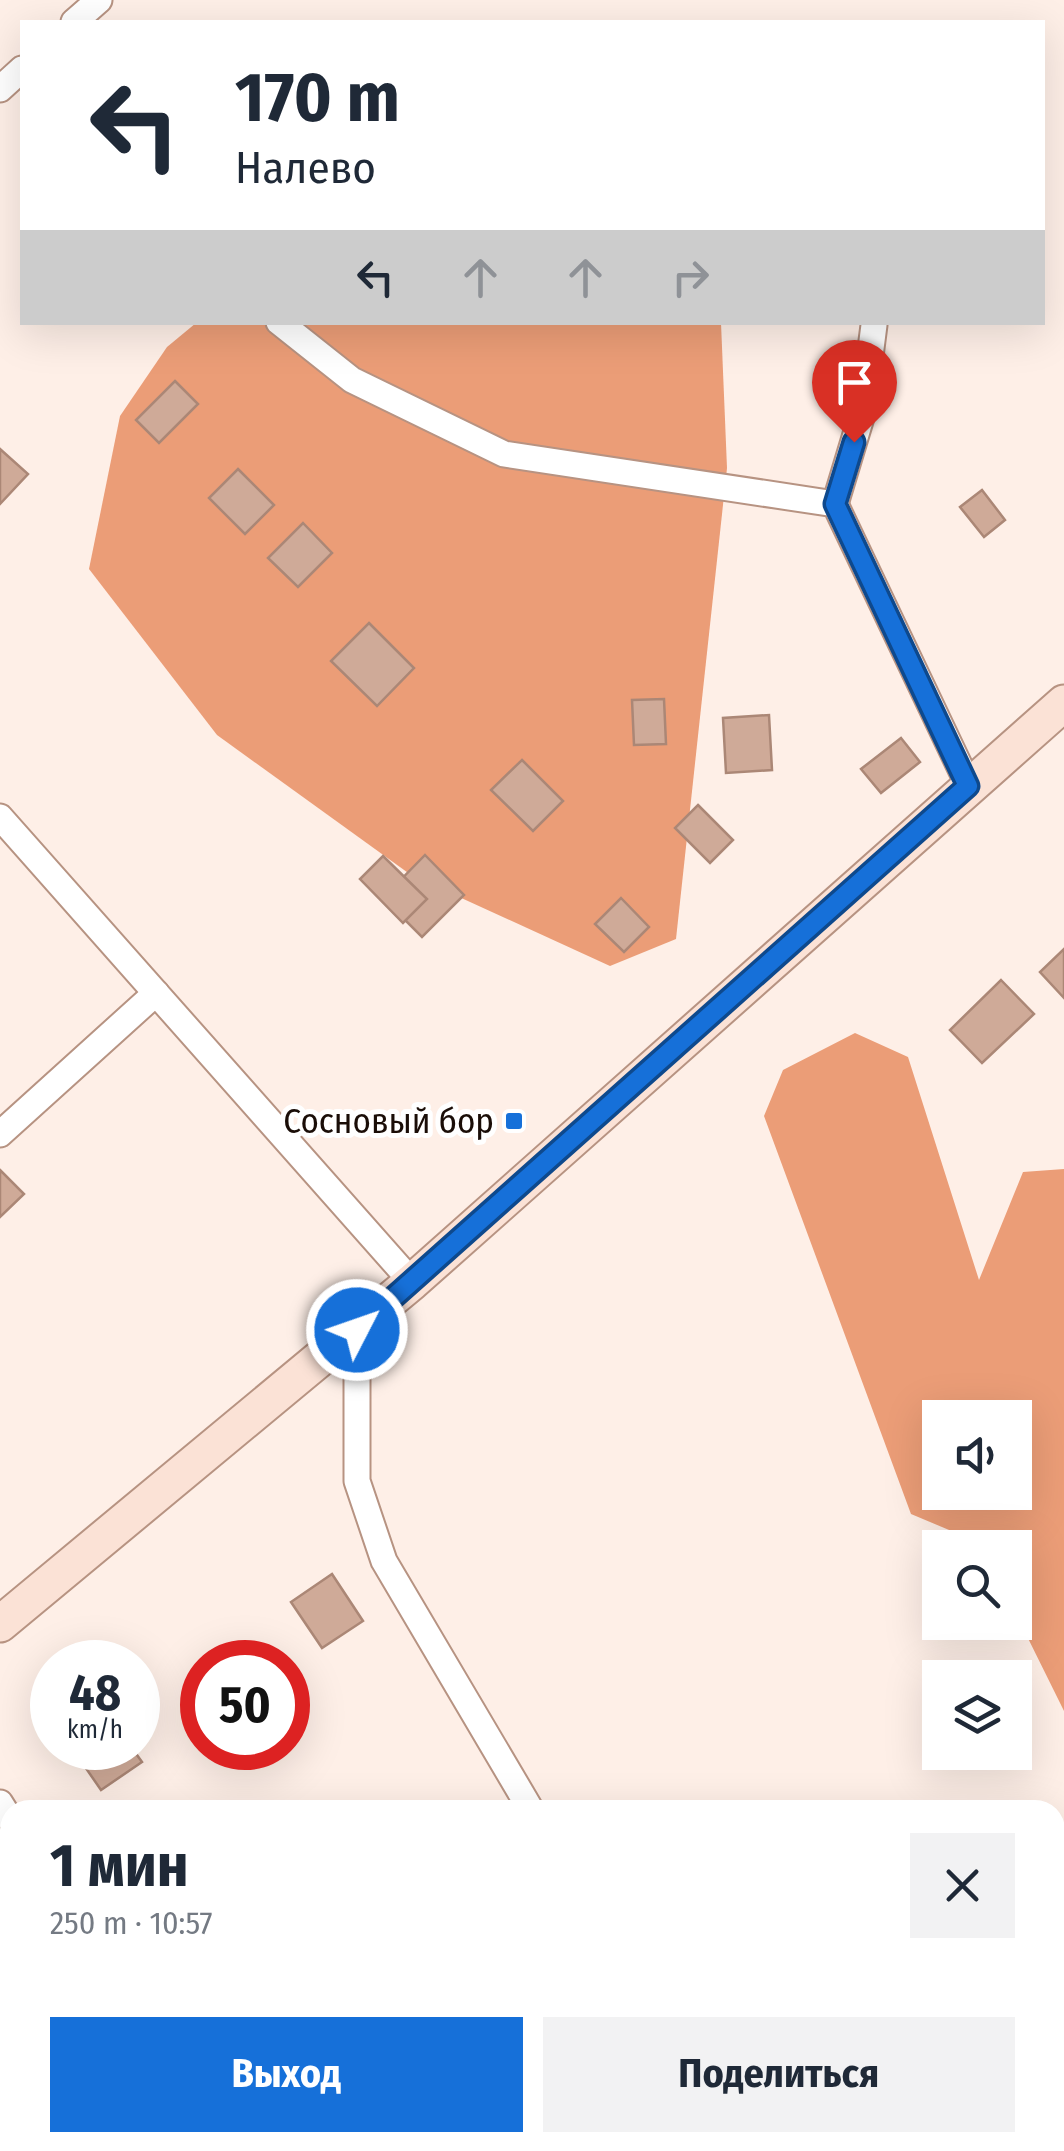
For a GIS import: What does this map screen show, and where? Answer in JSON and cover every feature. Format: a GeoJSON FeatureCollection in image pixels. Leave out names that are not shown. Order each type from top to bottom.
{"type":"FeatureCollection","features":[{"type":"Feature","properties":{"kind":"main road"},"geometry":{"type":"LineString","coordinates":[[0,1624],[357,1330],[1064,703]]}},
{"type":"Feature","properties":{"kind":"street"},"geometry":{"type":"LineString","coordinates":[[76,20],[99,0]]}},
{"type":"Feature","properties":{"kind":"street"},"geometry":{"type":"LineString","coordinates":[[0,90],[20,71]]}},
{"type":"Feature","properties":{"kind":"street"},"geometry":{"type":"LineString","coordinates":[[283,325],[352,380],[504,454],[835,504]]}},
{"type":"Feature","properties":{"kind":"street"},"geometry":{"type":"LineString","coordinates":[[874,325],[863,411],[835,504],[968,786]]}},
{"type":"Feature","properties":{"kind":"street"},"geometry":{"type":"LineString","coordinates":[[0,817],[412,1282]]}},
{"type":"Feature","properties":{"kind":"street"},"geometry":{"type":"LineString","coordinates":[[0,1134],[156,993]]}},
{"type":"Feature","properties":{"kind":"street"},"geometry":{"type":"LineString","coordinates":[[357,1330],[357,1481],[384,1561],[525,1800]]}},
{"type":"Feature","properties":{"kind":"shaded area"},"geometry":{"type":"Polygon","coordinates":[[[194,325],[721,325],[727,468],[676,939],[610,966],[411,875],[217,735],[89,569],[120,416],[167,347],[194,325]]]}},
{"type":"Feature","properties":{"kind":"shaded area"},"geometry":{"type":"Polygon","coordinates":[[[855,1033],[908,1057],[979,1280],[1023,1172],[1064,1169],[1064,1711],[1029,1640],[1032,1640],[1032,1530],[949,1530],[911,1514],[764,1116],[783,1070],[855,1033]]]}},
{"type":"Feature","properties":{"kind":"building"},"geometry":{"type":"Polygon","coordinates":[[[175,381],[198,404],[159,443],[136,420],[175,381]]]}},
{"type":"Feature","properties":{"kind":"building"},"geometry":{"type":"Polygon","coordinates":[[[0,449],[28,474],[0,504],[0,449]]]}},
{"type":"Feature","properties":{"kind":"building"},"geometry":{"type":"Polygon","coordinates":[[[238,469],[274,505],[245,534],[209,498],[238,469]]]}},
{"type":"Feature","properties":{"kind":"building"},"geometry":{"type":"Polygon","coordinates":[[[982,490],[1005,520],[984,537],[960,507],[982,490]]]}},
{"type":"Feature","properties":{"kind":"building"},"geometry":{"type":"Polygon","coordinates":[[[303,523],[332,553],[298,587],[268,558],[303,523]]]}},
{"type":"Feature","properties":{"kind":"building"},"geometry":{"type":"Polygon","coordinates":[[[369,623],[414,668],[377,706],[331,661],[369,623]]]}},
{"type":"Feature","properties":{"kind":"building"},"geometry":{"type":"Polygon","coordinates":[[[664,699],[666,744],[634,745],[632,700],[664,699]]]}},
{"type":"Feature","properties":{"kind":"building"},"geometry":{"type":"Polygon","coordinates":[[[769,715],[772,770],[726,773],[723,718],[769,715]]]}},
{"type":"Feature","properties":{"kind":"building"},"geometry":{"type":"Polygon","coordinates":[[[901,738],[920,762],[881,793],[861,769],[901,738]]]}},
{"type":"Feature","properties":{"kind":"building"},"geometry":{"type":"Polygon","coordinates":[[[522,760],[563,801],[533,831],[491,790],[522,760]]]}},
{"type":"Feature","properties":{"kind":"building"},"geometry":{"type":"Polygon","coordinates":[[[698,805],[733,840],[710,863],[675,828],[698,805]]]}},
{"type":"Feature","properties":{"kind":"building"},"geometry":{"type":"Polygon","coordinates":[[[425,855],[464,895],[422,937],[383,898],[425,855]]]}},
{"type":"Feature","properties":{"kind":"building"},"geometry":{"type":"Polygon","coordinates":[[[383,856],[427,899],[403,923],[360,879],[383,856]]]}},
{"type":"Feature","properties":{"kind":"building"},"geometry":{"type":"Polygon","coordinates":[[[621,898],[649,927],[624,952],[595,924],[621,898]]]}},
{"type":"Feature","properties":{"kind":"building"},"geometry":{"type":"Polygon","coordinates":[[[1064,949],[1064,998],[1040,972],[1064,949]]]}},
{"type":"Feature","properties":{"kind":"building"},"geometry":{"type":"Polygon","coordinates":[[[1001,980],[1034,1014],[982,1063],[950,1030],[1001,980]]]}},
{"type":"Feature","properties":{"kind":"building"},"geometry":{"type":"Polygon","coordinates":[[[0,1170],[24,1194],[0,1217],[0,1170]]]}},
{"type":"Feature","properties":{"kind":"building"},"geometry":{"type":"Polygon","coordinates":[[[332,1574],[363,1621],[322,1648],[291,1602],[332,1574]]]}},
{"type":"Feature","properties":{"kind":"building"},"geometry":{"type":"Polygon","coordinates":[[[87,1770],[130,1770],[101,1790],[87,1770]]]}},
{"type":"Feature","properties":{"kind":"place","name":"Сосновый бор"},"geometry":{"type":"Point","coordinates":[514,1121]}},
{"type":"Feature","properties":{"kind":"route"},"geometry":{"type":"LineString","coordinates":[[357,1330],[968,786],[835,504],[854,442]]}}]}
